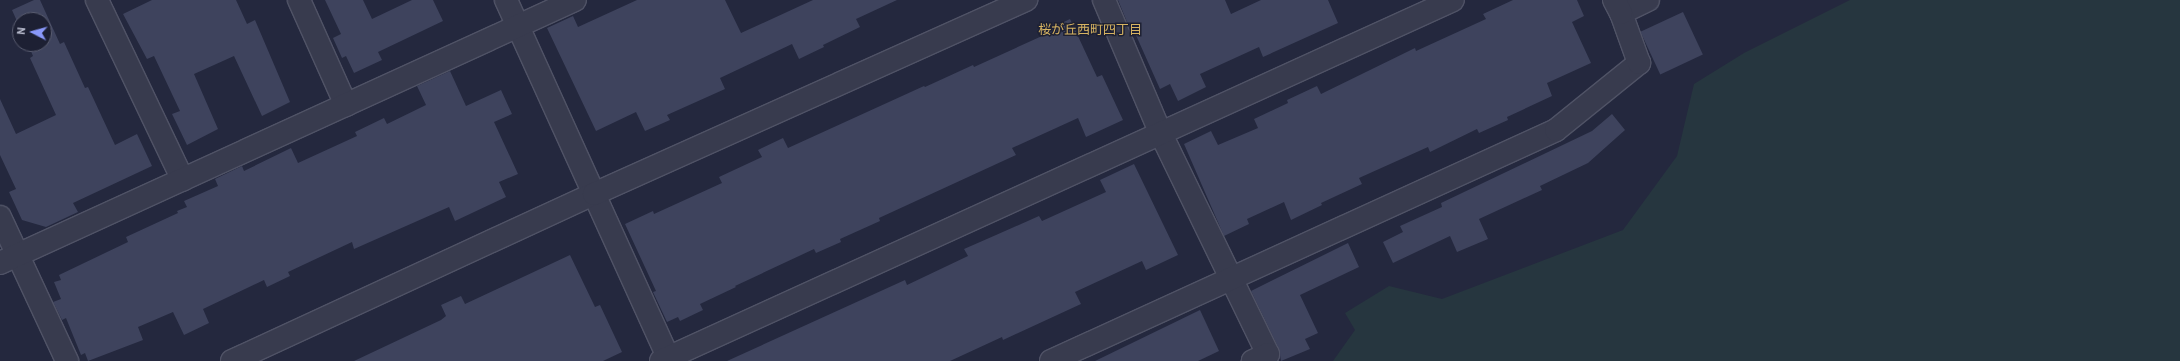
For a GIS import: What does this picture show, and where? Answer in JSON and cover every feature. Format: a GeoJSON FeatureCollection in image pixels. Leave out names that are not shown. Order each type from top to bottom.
{"type":"FeatureCollection","features":[{"type":"Feature","properties":{"kind":"street"},"geometry":{"type":"LineString","coordinates":[[97,0],[183,180]]}},
{"type":"Feature","properties":{"kind":"street"},"geometry":{"type":"LineString","coordinates":[[298,0],[346,105]]}},
{"type":"Feature","properties":{"kind":"street"},"geometry":{"type":"LineString","coordinates":[[506,0],[667,360],[1453,0]]}},
{"type":"Feature","properties":{"kind":"street"},"geometry":{"type":"LineString","coordinates":[[9,259],[575,0]]}},
{"type":"Feature","properties":{"kind":"street"},"geometry":{"type":"LineString","coordinates":[[232,361],[594,194],[1026,0]]}},
{"type":"Feature","properties":{"kind":"street"},"geometry":{"type":"LineString","coordinates":[[1104,0],[1161,134],[1268,354],[1253,361]]}},
{"type":"Feature","properties":{"kind":"street"},"geometry":{"type":"LineString","coordinates":[[1051,361],[1556,130],[1639,63],[1618,6],[1648,0]]}},
{"type":"Feature","properties":{"kind":"street"},"geometry":{"type":"LineString","coordinates":[[0,217],[9,259],[67,361]]}},
{"type":"Feature","properties":{"kind":"shaded area"},"geometry":{"type":"Polygon","coordinates":[[[1850,0],[2180,0],[2180,361],[1333,361],[1355,330],[1345,313],[1389,286],[1442,299],[1623,230],[1677,156],[1694,84],[1744,53],[1850,0]]]}},
{"type":"Feature","properties":{"kind":"building"},"geometry":{"type":"Polygon","coordinates":[[[34,0],[40,0],[45,12],[13,12],[12,10],[34,0]]]}},
{"type":"Feature","properties":{"kind":"building"},"geometry":{"type":"Polygon","coordinates":[[[152,0],[236,0],[247,24],[255,20],[290,102],[262,116],[234,56],[194,74],[218,129],[187,145],[172,114],[180,111],[154,56],[147,59],[123,14],[152,0]]]}},
{"type":"Feature","properties":{"kind":"building"},"geometry":{"type":"Polygon","coordinates":[[[325,0],[363,0],[372,19],[412,0],[433,0],[443,21],[378,52],[382,60],[354,73],[346,56],[342,58],[333,38],[341,34],[325,0]]]}},
{"type":"Feature","properties":{"kind":"building"},"geometry":{"type":"Polygon","coordinates":[[[637,0],[725,0],[741,33],[813,0],[897,0],[856,19],[860,27],[823,45],[824,47],[799,59],[792,44],[720,78],[725,89],[667,115],[670,120],[645,131],[636,112],[596,131],[547,28],[573,16],[578,27],[637,0]]]}},
{"type":"Feature","properties":{"kind":"building"},"geometry":{"type":"Polygon","coordinates":[[[1118,0],[1225,0],[1231,14],[1261,0],[1328,0],[1338,23],[1263,57],[1259,47],[1200,74],[1206,87],[1178,101],[1170,84],[1160,89],[1135,33],[1132,34],[1118,0]]]}},
{"type":"Feature","properties":{"kind":"building"},"geometry":{"type":"Polygon","coordinates":[[[1513,0],[1577,0],[1584,16],[1572,22],[1591,63],[1547,83],[1552,96],[1507,117],[1508,120],[1479,133],[1477,129],[1430,152],[1428,147],[1359,178],[1362,184],[1321,203],[1322,205],[1291,220],[1284,202],[1247,219],[1249,224],[1224,236],[1184,144],[1211,131],[1218,145],[1258,128],[1254,119],[1288,103],[1287,100],[1317,86],[1321,94],[1415,48],[1416,51],[1486,19],[1483,14],[1513,0]]]}},
{"type":"Feature","properties":{"kind":"building"},"geometry":{"type":"Polygon","coordinates":[[[1683,12],[1703,55],[1660,74],[1640,32],[1683,12]]]}},
{"type":"Feature","properties":{"kind":"building"},"geometry":{"type":"Polygon","coordinates":[[[1070,19],[1097,77],[1102,75],[1123,120],[1086,137],[1078,118],[1012,148],[1016,155],[879,218],[880,221],[840,239],[841,242],[816,253],[814,249],[700,304],[703,310],[680,321],[678,317],[667,322],[653,292],[656,291],[625,224],[653,211],[654,214],[722,183],[719,177],[762,157],[758,150],[783,138],[788,148],[924,86],[925,87],[973,65],[974,67],[1042,36],[1041,33],[1070,19]]]}},
{"type":"Feature","properties":{"kind":"building"},"geometry":{"type":"Polygon","coordinates":[[[52,26],[60,44],[64,42],[85,88],[88,87],[115,145],[137,134],[152,166],[73,203],[78,212],[46,227],[22,220],[9,192],[16,189],[0,155],[0,99],[16,134],[56,115],[30,58],[33,56],[31,52],[52,52],[52,26]]]}},
{"type":"Feature","properties":{"kind":"building"},"geometry":{"type":"Polygon","coordinates":[[[450,71],[466,106],[501,90],[512,114],[494,122],[518,174],[499,182],[506,197],[455,221],[449,207],[354,249],[352,242],[288,272],[290,276],[267,287],[264,280],[203,309],[209,323],[184,335],[173,312],[138,327],[143,340],[88,361],[85,353],[81,355],[66,318],[62,320],[53,302],[61,299],[54,282],[61,280],[59,275],[128,242],[126,237],[178,213],[177,211],[187,207],[184,201],[218,186],[215,179],[242,166],[244,171],[291,148],[298,163],[357,136],[355,132],[384,118],[387,124],[426,105],[417,86],[450,71]]]}},
{"type":"Feature","properties":{"kind":"building"},"geometry":{"type":"Polygon","coordinates":[[[1612,114],[1625,130],[1588,163],[1540,186],[1542,190],[1479,219],[1488,239],[1457,252],[1450,236],[1393,263],[1383,242],[1403,232],[1400,226],[1442,207],[1441,203],[1592,131],[1612,114]]]}},
{"type":"Feature","properties":{"kind":"building"},"geometry":{"type":"Polygon","coordinates":[[[1134,164],[1178,255],[1146,270],[1142,261],[1075,292],[1081,304],[1003,340],[1002,337],[950,361],[727,361],[905,280],[907,285],[968,256],[964,249],[1039,216],[1042,221],[1106,192],[1100,180],[1134,164]]]}},
{"type":"Feature","properties":{"kind":"building"},"geometry":{"type":"Polygon","coordinates":[[[1348,243],[1359,267],[1300,295],[1318,333],[1305,339],[1310,349],[1281,361],[1279,349],[1251,291],[1348,243]]]}},
{"type":"Feature","properties":{"kind":"building"},"geometry":{"type":"Polygon","coordinates":[[[570,255],[595,307],[600,305],[622,352],[603,361],[354,361],[441,320],[446,316],[441,305],[461,296],[465,304],[570,255]]]}},
{"type":"Feature","properties":{"kind":"building"},"geometry":{"type":"Polygon","coordinates":[[[1200,310],[1219,351],[1198,361],[1095,361],[1200,310]]]}},
{"type":"Feature","properties":{"kind":"district","name":"桜が丘西町四丁目"},"geometry":{"type":"Point","coordinates":[1090,29]}}]}
